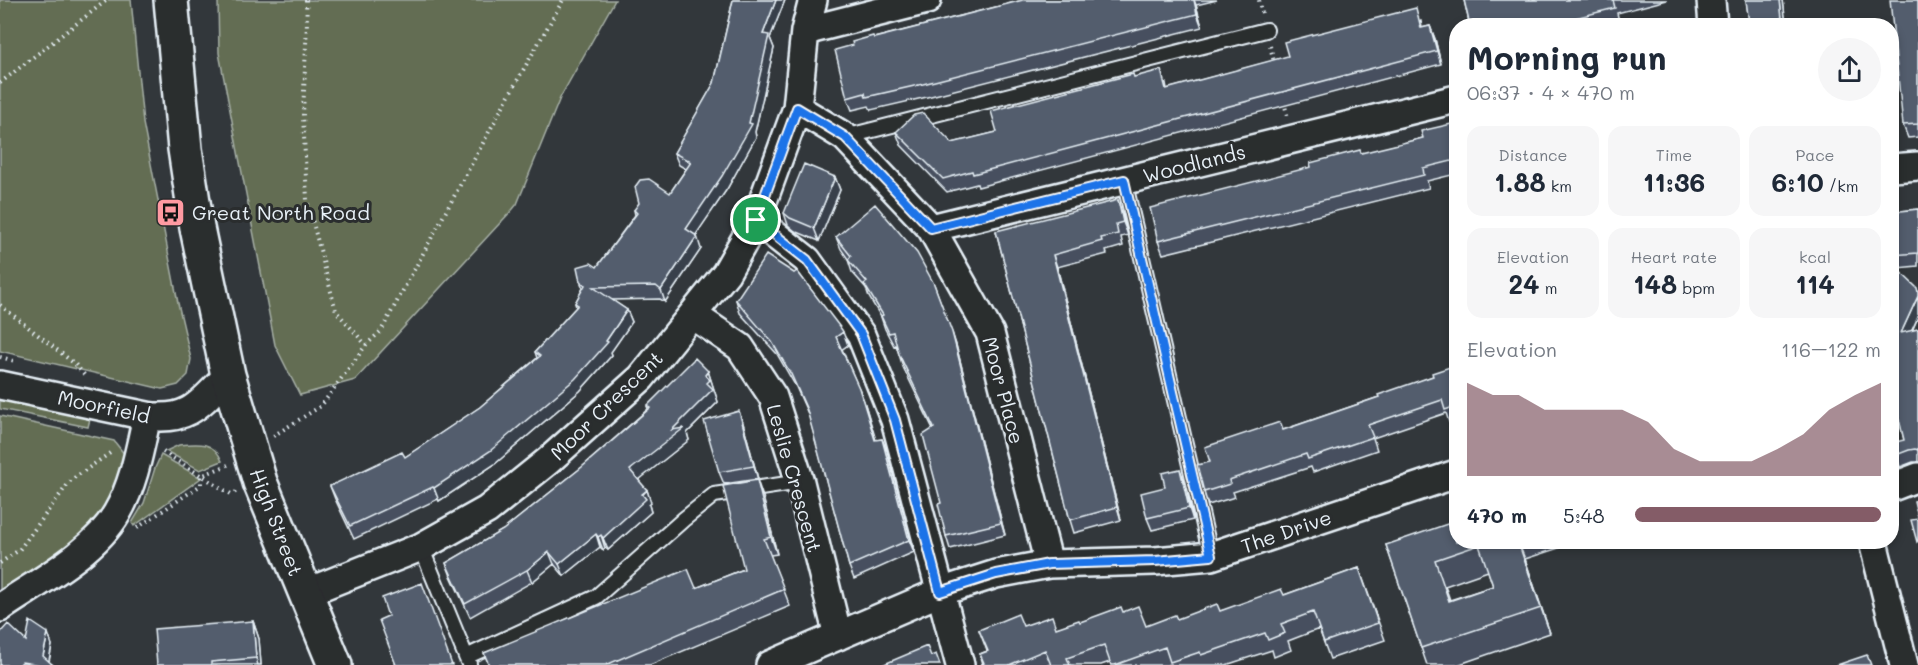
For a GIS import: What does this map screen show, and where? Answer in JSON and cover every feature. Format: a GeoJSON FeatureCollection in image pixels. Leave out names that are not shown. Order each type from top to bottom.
{"type":"FeatureCollection","features":[{"type":"Feature","properties":{"kind":"main road"},"geometry":{"type":"LineString","coordinates":[[171,0],[195,216],[228,375]]}},
{"type":"Feature","properties":{"kind":"main road","name":"High Street"},"geometry":{"type":"LineString","coordinates":[[228,375],[254,463],[335,665]]}},
{"type":"Feature","properties":{"kind":"street","name":"Moor Crescent"},"geometry":{"type":"LineString","coordinates":[[305,593],[421,547],[487,510],[548,461],[641,378],[726,273],[756,220],[797,108],[806,31],[813,0]]}},
{"type":"Feature","properties":{"kind":"street"},"geometry":{"type":"LineString","coordinates":[[806,31],[927,0]]}},
{"type":"Feature","properties":{"kind":"street"},"geometry":{"type":"LineString","coordinates":[[1711,0],[1712,18]]}},
{"type":"Feature","properties":{"kind":"street","name":"Woodlands"},"geometry":{"type":"LineString","coordinates":[[931,228],[1449,101]]}},
{"type":"Feature","properties":{"kind":"street","name":"Moor Place"},"geometry":{"type":"LineString","coordinates":[[797,108],[845,137],[931,228],[990,333],[1049,564]]}},
{"type":"Feature","properties":{"kind":"street"},"geometry":{"type":"LineString","coordinates":[[1899,167],[1918,166]]}},
{"type":"Feature","properties":{"kind":"street"},"geometry":{"type":"LineString","coordinates":[[756,220],[807,260],[861,334],[895,420],[960,665]]}},
{"type":"Feature","properties":{"kind":"street","name":"Leslie Crescent"},"geometry":{"type":"LineString","coordinates":[[693,315],[740,346],[773,397],[800,482],[838,636]]}},
{"type":"Feature","properties":{"kind":"street","name":"Moorfield"},"geometry":{"type":"LineString","coordinates":[[0,385],[147,416],[170,418],[186,413],[198,405],[228,375]]}},
{"type":"Feature","properties":{"kind":"street"},"geometry":{"type":"LineString","coordinates":[[0,608],[70,560],[101,534],[117,513],[126,494],[140,449],[147,416]]}},
{"type":"Feature","properties":{"kind":"street","name":"The Drive"},"geometry":{"type":"LineString","coordinates":[[770,665],[940,592],[996,574],[1049,564],[1155,561],[1211,556],[1449,476]]}},
{"type":"Feature","properties":{"kind":"street"},"geometry":{"type":"LineString","coordinates":[[1899,484],[1918,477]]}},
{"type":"Feature","properties":{"kind":"street"},"geometry":{"type":"LineString","coordinates":[[1876,549],[1904,665]]}},
{"type":"Feature","properties":{"kind":"lane"},"geometry":{"type":"LineString","coordinates":[[845,137],[1266,30]]}},
{"type":"Feature","properties":{"kind":"lane"},"geometry":{"type":"LineString","coordinates":[[1124,180],[1211,556]]}},
{"type":"Feature","properties":{"kind":"lane"},"geometry":{"type":"LineString","coordinates":[[421,547],[468,661],[596,597],[714,495],[800,482]]}},
{"type":"Feature","properties":{"kind":"path"},"geometry":{"type":"LineString","coordinates":[[0,83],[107,0]]}},
{"type":"Feature","properties":{"kind":"path"},"geometry":{"type":"LineString","coordinates":[[306,0],[303,114],[307,200],[336,311],[366,345]]}},
{"type":"Feature","properties":{"kind":"path"},"geometry":{"type":"LineString","coordinates":[[0,562],[19,550],[71,480],[125,444],[140,449],[163,452],[231,494],[254,463],[321,406],[366,345],[381,331],[503,105],[563,0]]}},
{"type":"Feature","properties":{"kind":"path"},"geometry":{"type":"LineString","coordinates":[[1258,0],[1274,63]]}},
{"type":"Feature","properties":{"kind":"path"},"geometry":{"type":"LineString","coordinates":[[1282,95],[1293,139]]}},
{"type":"Feature","properties":{"kind":"path"},"geometry":{"type":"LineString","coordinates":[[0,305],[75,364],[87,378]]}},
{"type":"Feature","properties":{"kind":"path"},"geometry":{"type":"LineString","coordinates":[[201,476],[254,463]]}},
{"type":"Feature","properties":{"kind":"path"},"geometry":{"type":"LineString","coordinates":[[106,527],[121,539],[201,485],[201,476]]}},
{"type":"Feature","properties":{"kind":"green space"},"geometry":{"type":"Polygon","coordinates":[[[0,0],[131,0],[143,123],[191,359],[188,375],[178,385],[162,389],[0,351],[0,0]]]}},
{"type":"Feature","properties":{"kind":"green space"},"geometry":{"type":"Polygon","coordinates":[[[218,0],[615,0],[560,98],[517,204],[355,380],[300,395],[275,345],[219,53],[218,0]]]}},
{"type":"Feature","properties":{"kind":"green space"},"geometry":{"type":"Polygon","coordinates":[[[0,395],[91,415],[88,427],[0,409],[0,395]]]}},
{"type":"Feature","properties":{"kind":"green space"},"geometry":{"type":"Polygon","coordinates":[[[0,416],[114,441],[125,455],[116,491],[109,505],[97,519],[66,548],[0,591],[0,416]]]}},
{"type":"Feature","properties":{"kind":"green space"},"geometry":{"type":"Polygon","coordinates":[[[179,445],[205,445],[215,450],[222,461],[200,470],[166,451],[179,445]]]}},
{"type":"Feature","properties":{"kind":"green space"},"geometry":{"type":"Polygon","coordinates":[[[161,455],[201,478],[134,526],[132,523],[144,503],[161,455]]]}},
{"type":"Feature","properties":{"kind":"building"},"geometry":{"type":"Polygon","coordinates":[[[733,0],[776,0],[763,34],[769,35],[749,123],[752,124],[722,176],[686,229],[697,236],[661,290],[656,286],[593,287],[627,310],[606,341],[608,342],[575,379],[490,451],[434,488],[350,526],[330,486],[402,452],[405,457],[480,407],[540,356],[535,352],[578,305],[575,303],[585,285],[580,281],[577,267],[591,263],[597,267],[637,213],[634,210],[639,203],[635,187],[640,180],[649,179],[670,193],[691,162],[674,153],[714,83],[733,0]]]}},
{"type":"Feature","properties":{"kind":"building"},"geometry":{"type":"Polygon","coordinates":[[[1023,0],[1194,0],[1197,14],[923,84],[866,97],[865,93],[847,98],[835,50],[873,36],[874,38],[1023,0]]]}},
{"type":"Feature","properties":{"kind":"building"},"geometry":{"type":"Polygon","coordinates":[[[1464,0],[1613,0],[1615,8],[1575,18],[1468,18],[1464,0]]]}},
{"type":"Feature","properties":{"kind":"building"},"geometry":{"type":"Polygon","coordinates":[[[1746,0],[1780,0],[1782,18],[1748,18],[1746,0]]]}},
{"type":"Feature","properties":{"kind":"building"},"geometry":{"type":"Polygon","coordinates":[[[1890,0],[1918,0],[1918,124],[1903,125],[1899,87],[1899,18],[1892,18],[1890,0]]]}},
{"type":"Feature","properties":{"kind":"building"},"geometry":{"type":"Polygon","coordinates":[[[1416,8],[1421,28],[1430,26],[1437,51],[973,174],[972,171],[943,179],[896,132],[914,115],[923,113],[952,143],[997,132],[991,111],[1133,74],[1134,77],[1161,70],[1166,89],[1288,56],[1284,42],[1416,8]]]}},
{"type":"Feature","properties":{"kind":"building"},"geometry":{"type":"Polygon","coordinates":[[[1449,125],[1449,162],[1423,168],[1424,175],[1158,241],[1150,208],[1311,167],[1310,163],[1360,150],[1361,153],[1423,138],[1421,131],[1449,125]]]}},
{"type":"Feature","properties":{"kind":"building"},"geometry":{"type":"Polygon","coordinates":[[[804,164],[835,177],[814,228],[784,213],[804,164]]]}},
{"type":"Feature","properties":{"kind":"building"},"geometry":{"type":"Polygon","coordinates":[[[1118,200],[1123,222],[1116,224],[1118,234],[1053,255],[1117,507],[1070,520],[996,231],[1118,200]]]}},
{"type":"Feature","properties":{"kind":"building"},"geometry":{"type":"Polygon","coordinates":[[[875,204],[917,253],[934,284],[952,332],[1001,523],[946,536],[938,504],[941,503],[923,435],[934,428],[899,354],[893,332],[889,333],[881,316],[883,315],[864,284],[867,282],[848,260],[851,256],[836,237],[875,204]]]}},
{"type":"Feature","properties":{"kind":"building"},"geometry":{"type":"Polygon","coordinates":[[[1918,209],[1918,253],[1899,254],[1899,211],[1918,209]]]}},
{"type":"Feature","properties":{"kind":"building"},"geometry":{"type":"Polygon","coordinates":[[[766,255],[794,273],[797,271],[842,330],[843,332],[836,337],[859,388],[875,440],[882,439],[909,540],[849,566],[807,410],[791,374],[772,342],[736,300],[766,255]]]}},
{"type":"Feature","properties":{"kind":"building"},"geometry":{"type":"Polygon","coordinates":[[[1899,271],[1917,288],[1918,292],[1901,333],[1918,329],[1918,450],[1899,454],[1899,441],[1904,440],[1899,419],[1899,271]]]}},
{"type":"Feature","properties":{"kind":"building"},"geometry":{"type":"Polygon","coordinates":[[[695,358],[708,371],[705,375],[710,380],[707,383],[713,389],[672,430],[684,428],[630,470],[647,490],[642,494],[646,499],[603,538],[596,534],[559,564],[549,552],[527,570],[465,604],[446,563],[503,530],[582,467],[650,408],[647,406],[695,358]]]}},
{"type":"Feature","properties":{"kind":"building"},"geometry":{"type":"Polygon","coordinates":[[[1449,367],[1449,409],[1445,410],[1442,400],[1368,425],[1373,437],[1308,459],[1306,454],[1229,480],[1230,484],[1204,492],[1197,465],[1210,462],[1205,447],[1280,422],[1283,430],[1379,397],[1378,395],[1433,376],[1432,373],[1449,367]]]}},
{"type":"Feature","properties":{"kind":"building"},"geometry":{"type":"Polygon","coordinates":[[[739,411],[754,466],[719,472],[704,421],[739,411]]]}},
{"type":"Feature","properties":{"kind":"building"},"geometry":{"type":"Polygon","coordinates":[[[1180,469],[1189,508],[1147,518],[1141,493],[1165,487],[1162,473],[1180,469]]]}},
{"type":"Feature","properties":{"kind":"building"},"geometry":{"type":"Polygon","coordinates":[[[757,480],[771,537],[764,539],[784,589],[606,665],[489,665],[484,653],[688,569],[696,588],[744,569],[723,486],[757,480]]]}},
{"type":"Feature","properties":{"kind":"building"},"geometry":{"type":"Polygon","coordinates":[[[1918,500],[1918,517],[1914,501],[1918,500]]]}},
{"type":"Feature","properties":{"kind":"building"},"geometry":{"type":"Polygon","coordinates":[[[1918,519],[1918,541],[1917,542],[1911,520],[1918,519]]]}},
{"type":"Feature","properties":{"kind":"building"},"geometry":{"type":"Polygon","coordinates":[[[1449,523],[1449,549],[1467,549],[1435,560],[1449,601],[1493,586],[1480,549],[1520,549],[1541,608],[1421,648],[1386,545],[1449,523]]]}},
{"type":"Feature","properties":{"kind":"building"},"geometry":{"type":"Polygon","coordinates":[[[1359,568],[1378,623],[1324,642],[1313,612],[1281,624],[1285,633],[1268,640],[1265,633],[1201,655],[1200,652],[1170,662],[1165,647],[1111,665],[1104,645],[1067,658],[1070,665],[1051,665],[1045,650],[1009,665],[980,665],[984,663],[980,654],[988,651],[979,630],[1018,614],[1023,626],[1052,616],[1056,628],[1121,607],[1123,612],[1138,606],[1146,626],[1175,615],[1177,619],[1217,604],[1220,611],[1281,589],[1284,595],[1359,568]]]}},
{"type":"Feature","properties":{"kind":"building"},"geometry":{"type":"Polygon","coordinates":[[[422,583],[452,665],[396,665],[379,620],[388,616],[382,598],[422,583]]]}},
{"type":"Feature","properties":{"kind":"building"},"geometry":{"type":"Polygon","coordinates":[[[30,621],[48,633],[43,656],[53,665],[22,662],[19,665],[0,665],[0,633],[8,624],[26,641],[30,621]]]}},
{"type":"Feature","properties":{"kind":"building"},"geometry":{"type":"Polygon","coordinates":[[[253,621],[256,658],[211,662],[211,665],[157,665],[154,629],[253,621]]]}},
{"type":"Feature","properties":{"kind":"building"},"geometry":{"type":"Polygon","coordinates":[[[927,646],[931,656],[936,654],[940,665],[882,665],[927,646]]]}},
{"type":"Feature","properties":{"kind":"building"},"geometry":{"type":"Polygon","coordinates":[[[1867,655],[1871,665],[1837,665],[1867,655]]]}},
{"type":"Feature","properties":{"kind":"place","name":"Great North Road"},"geometry":{"type":"Point","coordinates":[171,212]}},
{"type":"Feature","properties":{"kind":"route"},"geometry":{"type":"LineString","coordinates":[[797,108],[845,137],[931,228],[1124,180],[1211,556],[1155,561],[1049,564],[996,574],[940,592],[895,420],[861,334],[807,260],[756,220],[797,108]]}}]}
